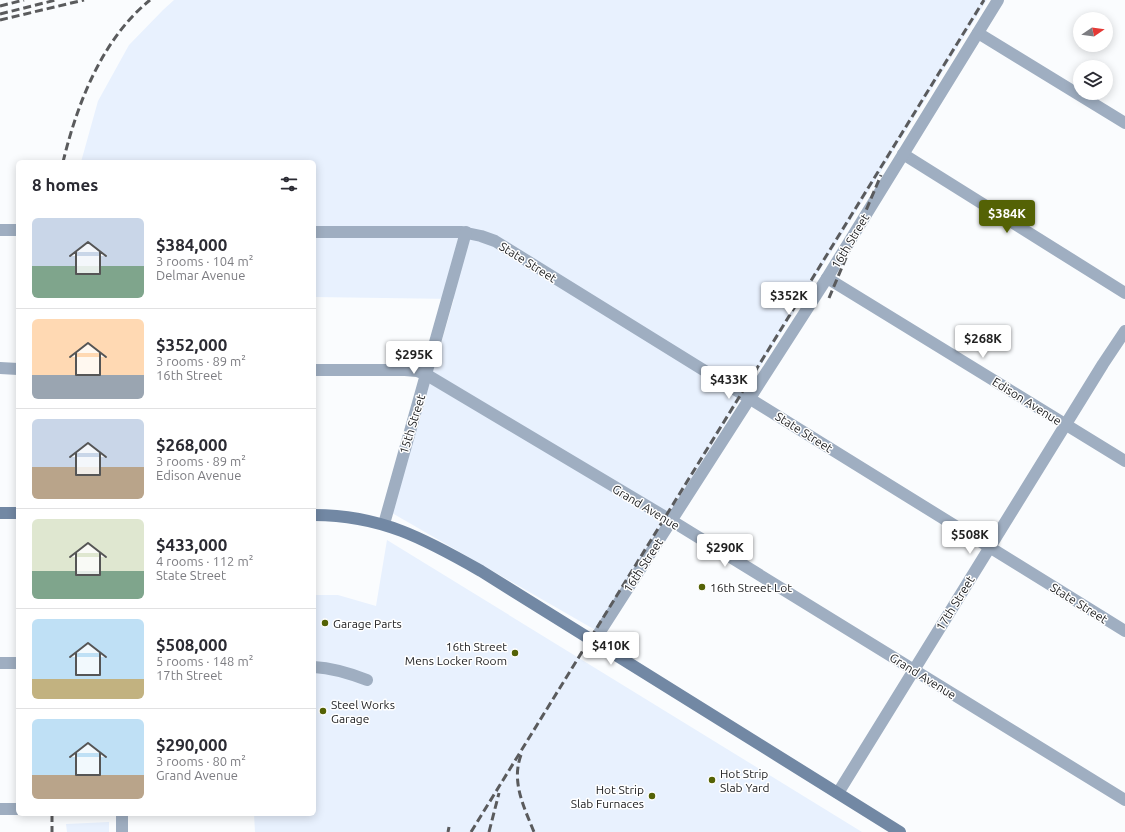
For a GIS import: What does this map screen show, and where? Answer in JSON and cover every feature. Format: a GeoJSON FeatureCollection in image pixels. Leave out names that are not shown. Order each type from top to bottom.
{"type":"FeatureCollection","features":[{"type":"Feature","properties":{"kind":"main road"},"geometry":{"type":"LineString","coordinates":[[0,513],[16,513]]}},
{"type":"Feature","properties":{"kind":"main road"},"geometry":{"type":"LineString","coordinates":[[316,515],[356,518],[384,524],[423,539],[448,552],[594,641],[900,832]]}},
{"type":"Feature","properties":{"kind":"street","name":"16th Street"},"geometry":{"type":"LineString","coordinates":[[594,641],[827,278],[998,0]]}},
{"type":"Feature","properties":{"kind":"street"},"geometry":{"type":"LineString","coordinates":[[978,33],[1125,123]]}},
{"type":"Feature","properties":{"kind":"street"},"geometry":{"type":"LineString","coordinates":[[902,154],[1125,293]]}},
{"type":"Feature","properties":{"kind":"street"},"geometry":{"type":"LineString","coordinates":[[0,230],[16,230]]}},
{"type":"Feature","properties":{"kind":"street","name":"State Street"},"geometry":{"type":"LineString","coordinates":[[316,232],[466,232],[496,241],[1125,631]]}},
{"type":"Feature","properties":{"kind":"street","name":"15th Street"},"geometry":{"type":"LineString","coordinates":[[384,524],[466,232]]}},
{"type":"Feature","properties":{"kind":"street","name":"Edison Avenue"},"geometry":{"type":"LineString","coordinates":[[827,278],[1125,461]]}},
{"type":"Feature","properties":{"kind":"street","name":"17th Street"},"geometry":{"type":"LineString","coordinates":[[838,793],[1065,424],[1125,331]]}},
{"type":"Feature","properties":{"kind":"street"},"geometry":{"type":"LineString","coordinates":[[0,368],[16,369]]}},
{"type":"Feature","properties":{"kind":"street","name":"Grand Avenue"},"geometry":{"type":"LineString","coordinates":[[316,370],[405,370],[427,375],[672,521],[1125,800]]}},
{"type":"Feature","properties":{"kind":"street"},"geometry":{"type":"LineString","coordinates":[[0,663],[16,663]]}},
{"type":"Feature","properties":{"kind":"street"},"geometry":{"type":"LineString","coordinates":[[316,667],[330,668],[350,673],[367,680]]}},
{"type":"Feature","properties":{"kind":"street"},"geometry":{"type":"LineString","coordinates":[[0,809],[16,809]]}},
{"type":"Feature","properties":{"kind":"street"},"geometry":{"type":"LineString","coordinates":[[122,816],[122,832]]}},
{"type":"Feature","properties":{"kind":"shaded area"},"geometry":{"type":"Polygon","coordinates":[[[174,0],[987,0],[597,631],[392,513],[454,299],[316,297],[316,160],[82,160],[98,101],[129,45],[174,0]]]}},
{"type":"Feature","properties":{"kind":"shaded area"},"geometry":{"type":"Polygon","coordinates":[[[387,540],[862,832],[255,832],[254,816],[316,816],[316,595],[338,595],[376,606],[387,540]]]}},
{"type":"Feature","properties":{"kind":"shaded area"},"geometry":{"type":"Polygon","coordinates":[[[109,822],[109,832],[67,832],[66,824],[109,822]]]}},
{"type":"Feature","properties":{"kind":"railway"},"geometry":{"type":"LineString","coordinates":[[0,6],[24,0]]}},
{"type":"Feature","properties":{"kind":"railway"},"geometry":{"type":"LineString","coordinates":[[0,14],[56,0]]}},
{"type":"Feature","properties":{"kind":"railway"},"geometry":{"type":"LineString","coordinates":[[0,20],[84,0]]}},
{"type":"Feature","properties":{"kind":"railway"},"geometry":{"type":"LineString","coordinates":[[64,160],[84,96],[105,53],[133,16],[150,0]]}},
{"type":"Feature","properties":{"kind":"railway"},"geometry":{"type":"LineString","coordinates":[[471,832],[984,0]]}},
{"type":"Feature","properties":{"kind":"railway"},"geometry":{"type":"LineString","coordinates":[[829,298],[881,175]]}},
{"type":"Feature","properties":{"kind":"railway"},"geometry":{"type":"LineString","coordinates":[[521,755],[518,765],[518,785],[523,804],[534,832]]}},
{"type":"Feature","properties":{"kind":"railway"},"geometry":{"type":"LineString","coordinates":[[489,832],[499,793]]}},
{"type":"Feature","properties":{"kind":"railway"},"geometry":{"type":"LineString","coordinates":[[52,816],[52,832]]}},
{"type":"Feature","properties":{"kind":"railway"},"geometry":{"type":"LineString","coordinates":[[448,832],[449,827]]}},
{"type":"Feature","properties":{"kind":"place","name":"16th Street Lot"},"geometry":{"type":"Point","coordinates":[702,587]}},
{"type":"Feature","properties":{"kind":"place","name":"Garage Parts"},"geometry":{"type":"Point","coordinates":[325,623]}},
{"type":"Feature","properties":{"kind":"place","name":"16th Street Mens Locker Room"},"geometry":{"type":"Point","coordinates":[515,653]}},
{"type":"Feature","properties":{"kind":"place","name":"Steel Works Garage"},"geometry":{"type":"Point","coordinates":[323,711]}},
{"type":"Feature","properties":{"kind":"place","name":"Hot Strip Slab Yard"},"geometry":{"type":"Point","coordinates":[712,780]}},
{"type":"Feature","properties":{"kind":"place","name":"Hot Strip Slab Furnaces"},"geometry":{"type":"Point","coordinates":[652,796]}}]}
